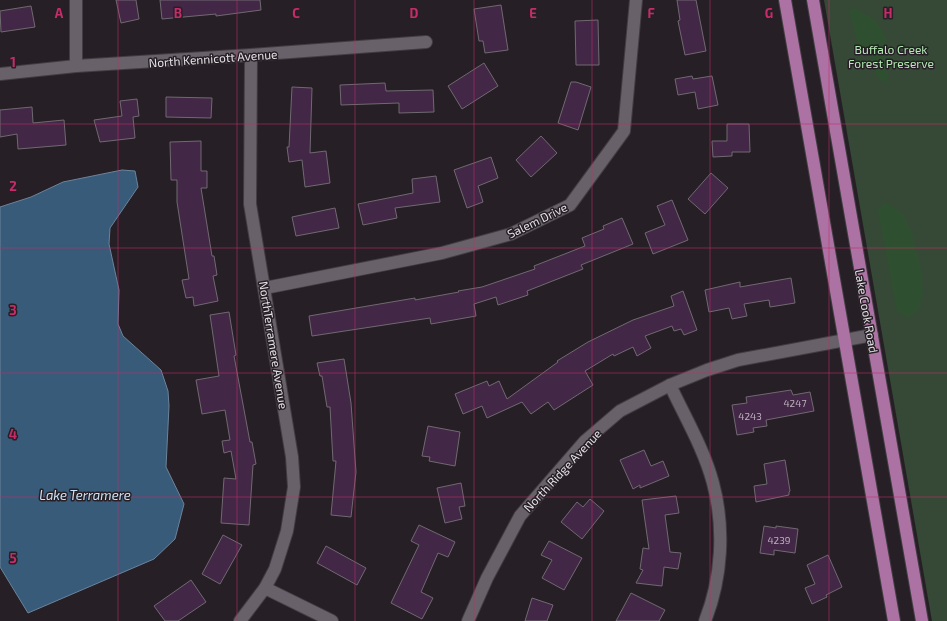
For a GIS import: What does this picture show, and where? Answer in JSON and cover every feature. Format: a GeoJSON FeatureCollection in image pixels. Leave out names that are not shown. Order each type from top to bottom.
{"type":"FeatureCollection","features":[{"type":"Feature","properties":{"kind":"main road"},"geometry":{"type":"LineString","coordinates":[[785,0],[894,621]]}},
{"type":"Feature","properties":{"kind":"main road","name":"Lake Cook Road"},"geometry":{"type":"LineString","coordinates":[[813,0],[922,621]]}},
{"type":"Feature","properties":{"kind":"street"},"geometry":{"type":"LineString","coordinates":[[76,0],[76,66]]}},
{"type":"Feature","properties":{"kind":"street","name":"Salem Drive"},"geometry":{"type":"LineString","coordinates":[[265,288],[457,249],[511,234],[570,205],[624,131],[636,0]]}},
{"type":"Feature","properties":{"kind":"street","name":"North Kennicott Avenue"},"geometry":{"type":"LineString","coordinates":[[0,74],[76,66],[251,56],[426,42]]}},
{"type":"Feature","properties":{"kind":"street","name":"NorthTerramere Avenue"},"geometry":{"type":"LineString","coordinates":[[240,621],[265,588],[275,568],[288,531],[294,487],[292,457],[250,204],[251,56]]}},
{"type":"Feature","properties":{"kind":"street","name":"North Ridge Avenue"},"geometry":{"type":"LineString","coordinates":[[468,621],[487,578],[520,516],[591,436],[620,411],[670,385],[707,370],[738,360],[872,335]]}},
{"type":"Feature","properties":{"kind":"street"},"geometry":{"type":"LineString","coordinates":[[670,385],[702,454],[713,483],[719,515],[720,548],[716,585],[713,598],[704,621]]}},
{"type":"Feature","properties":{"kind":"street"},"geometry":{"type":"LineString","coordinates":[[265,588],[332,621]]}},
{"type":"Feature","properties":{"kind":"green space","name":"Buffalo Creek Forest Preserve"},"geometry":{"type":"Polygon","coordinates":[[[824,0],[947,0],[947,621],[932,621],[824,0]]]}},
{"type":"Feature","properties":{"kind":"green space"},"geometry":{"type":"Polygon","coordinates":[[[855,8],[875,20],[883,32],[890,54],[887,83],[877,77],[870,57],[859,48],[849,10],[855,8]]]}},
{"type":"Feature","properties":{"kind":"green space"},"geometry":{"type":"Polygon","coordinates":[[[886,203],[902,213],[911,231],[921,269],[923,291],[919,308],[908,318],[897,311],[878,210],[886,203]]]}},
{"type":"Feature","properties":{"kind":"water","name":"Lake Terramere"},"geometry":{"type":"Polygon","coordinates":[[[122,170],[135,171],[138,187],[110,228],[109,244],[119,290],[118,324],[123,336],[161,370],[168,391],[169,406],[166,467],[184,504],[175,539],[154,559],[28,613],[0,567],[0,207],[31,197],[63,182],[122,170]]]}},
{"type":"Feature","properties":{"kind":"building"},"geometry":{"type":"Polygon","coordinates":[[[116,0],[136,0],[139,19],[121,23],[116,0]]]}},
{"type":"Feature","properties":{"kind":"building"},"geometry":{"type":"Polygon","coordinates":[[[160,0],[260,0],[261,10],[216,16],[216,14],[162,19],[160,0]]]}},
{"type":"Feature","properties":{"kind":"building"},"geometry":{"type":"Polygon","coordinates":[[[677,0],[696,0],[706,51],[685,55],[678,21],[680,20],[677,0]]]}},
{"type":"Feature","properties":{"kind":"building"},"geometry":{"type":"Polygon","coordinates":[[[501,5],[508,50],[485,53],[483,41],[479,41],[474,9],[501,5]]]}},
{"type":"Feature","properties":{"kind":"building"},"geometry":{"type":"Polygon","coordinates":[[[31,6],[35,27],[1,32],[0,11],[31,6]]]}},
{"type":"Feature","properties":{"kind":"building"},"geometry":{"type":"Polygon","coordinates":[[[598,20],[599,65],[576,65],[575,21],[598,20]]]}},
{"type":"Feature","properties":{"kind":"building"},"geometry":{"type":"Polygon","coordinates":[[[484,63],[498,86],[462,109],[448,86],[484,63]]]}},
{"type":"Feature","properties":{"kind":"building"},"geometry":{"type":"Polygon","coordinates":[[[692,76],[693,79],[712,76],[718,105],[698,109],[695,92],[678,95],[675,79],[692,76]]]}},
{"type":"Feature","properties":{"kind":"building"},"geometry":{"type":"Polygon","coordinates":[[[571,82],[576,82],[591,87],[578,130],[558,123],[571,82]]]}},
{"type":"Feature","properties":{"kind":"building"},"geometry":{"type":"Polygon","coordinates":[[[385,83],[386,91],[433,90],[434,112],[399,113],[399,103],[341,105],[340,85],[385,83]]]}},
{"type":"Feature","properties":{"kind":"building"},"geometry":{"type":"Polygon","coordinates":[[[292,87],[312,88],[310,153],[326,151],[330,183],[305,187],[302,160],[289,162],[287,147],[289,147],[292,87]]]}},
{"type":"Feature","properties":{"kind":"building"},"geometry":{"type":"Polygon","coordinates":[[[166,97],[212,98],[211,118],[166,117],[166,97]]]}},
{"type":"Feature","properties":{"kind":"building"},"geometry":{"type":"Polygon","coordinates":[[[137,99],[139,116],[133,117],[135,138],[100,142],[94,120],[122,116],[120,101],[137,99]]]}},
{"type":"Feature","properties":{"kind":"building"},"geometry":{"type":"Polygon","coordinates":[[[32,107],[33,123],[64,120],[66,145],[18,149],[17,134],[0,137],[0,110],[32,107]]]}},
{"type":"Feature","properties":{"kind":"building"},"geometry":{"type":"Polygon","coordinates":[[[727,124],[749,124],[750,152],[732,152],[732,156],[713,157],[712,141],[727,141],[727,124]]]}},
{"type":"Feature","properties":{"kind":"building"},"geometry":{"type":"Polygon","coordinates":[[[541,136],[557,153],[531,177],[516,160],[541,136]]]}},
{"type":"Feature","properties":{"kind":"building"},"geometry":{"type":"Polygon","coordinates":[[[201,141],[201,171],[207,171],[207,188],[201,188],[212,256],[214,256],[217,275],[213,276],[218,301],[194,306],[193,297],[186,298],[182,280],[189,279],[177,202],[177,180],[171,180],[170,142],[201,141]]]}},
{"type":"Feature","properties":{"kind":"building"},"geometry":{"type":"Polygon","coordinates":[[[491,157],[498,178],[478,186],[483,202],[467,208],[454,170],[491,157]]]}},
{"type":"Feature","properties":{"kind":"building"},"geometry":{"type":"Polygon","coordinates":[[[711,173],[728,188],[705,214],[688,199],[711,173]]]}},
{"type":"Feature","properties":{"kind":"building"},"geometry":{"type":"Polygon","coordinates":[[[436,176],[440,202],[395,208],[397,218],[363,225],[358,204],[413,193],[412,179],[436,176]]]}},
{"type":"Feature","properties":{"kind":"building"},"geometry":{"type":"Polygon","coordinates":[[[672,200],[688,240],[653,254],[645,233],[665,225],[657,206],[672,200]]]}},
{"type":"Feature","properties":{"kind":"building"},"geometry":{"type":"Polygon","coordinates":[[[335,208],[339,228],[296,236],[292,217],[335,208]]]}},
{"type":"Feature","properties":{"kind":"building"},"geometry":{"type":"Polygon","coordinates":[[[622,218],[633,244],[581,265],[583,269],[527,291],[528,295],[498,305],[496,297],[474,304],[476,316],[431,324],[430,318],[312,336],[309,316],[415,298],[415,300],[482,287],[535,269],[534,266],[585,246],[582,238],[604,229],[603,226],[622,218]]]}},
{"type":"Feature","properties":{"kind":"building"},"geometry":{"type":"Polygon","coordinates":[[[791,278],[795,303],[770,307],[769,300],[744,304],[747,316],[732,319],[729,308],[709,312],[705,290],[740,282],[740,287],[791,278]]]}},
{"type":"Feature","properties":{"kind":"building"},"geometry":{"type":"Polygon","coordinates":[[[683,291],[697,330],[684,335],[681,329],[674,331],[672,326],[645,336],[651,348],[637,356],[633,347],[614,356],[613,354],[585,371],[593,385],[554,410],[548,402],[531,414],[522,402],[487,418],[482,406],[463,414],[455,394],[487,381],[489,386],[499,381],[507,399],[558,362],[557,361],[588,342],[633,320],[674,306],[671,296],[683,291]]]}},
{"type":"Feature","properties":{"kind":"building"},"geometry":{"type":"Polygon","coordinates":[[[229,312],[236,355],[234,356],[250,442],[252,442],[256,464],[253,465],[249,525],[221,523],[224,478],[236,479],[231,451],[224,453],[222,441],[230,440],[225,410],[202,414],[196,380],[219,376],[210,315],[229,312]]]}},
{"type":"Feature","properties":{"kind":"building"},"geometry":{"type":"Polygon","coordinates":[[[344,359],[351,403],[356,472],[351,517],[331,515],[336,461],[333,461],[330,407],[327,407],[322,376],[320,376],[317,363],[344,359]]]}},
{"type":"Feature","properties":{"kind":"building"},"geometry":{"type":"Polygon","coordinates":[[[791,390],[793,395],[810,392],[814,411],[766,420],[767,426],[753,428],[754,432],[737,435],[732,405],[747,403],[746,397],[791,390]]]}},
{"type":"Feature","properties":{"kind":"building"},"geometry":{"type":"Polygon","coordinates":[[[428,426],[460,432],[455,466],[429,461],[430,457],[422,456],[428,426]]]}},
{"type":"Feature","properties":{"kind":"building"},"geometry":{"type":"Polygon","coordinates":[[[644,450],[651,466],[663,461],[669,476],[640,488],[640,485],[633,489],[620,460],[644,450]]]}},
{"type":"Feature","properties":{"kind":"building"},"geometry":{"type":"Polygon","coordinates":[[[785,460],[790,491],[789,495],[756,502],[754,486],[767,484],[764,464],[785,460]]]}},
{"type":"Feature","properties":{"kind":"building"},"geometry":{"type":"Polygon","coordinates":[[[461,483],[465,506],[459,507],[462,519],[445,523],[437,488],[461,483]]]}},
{"type":"Feature","properties":{"kind":"building"},"geometry":{"type":"Polygon","coordinates":[[[676,496],[679,513],[665,515],[670,552],[681,553],[678,569],[664,567],[662,586],[636,583],[643,570],[640,569],[643,548],[649,549],[642,500],[676,496]]]}},
{"type":"Feature","properties":{"kind":"building"},"geometry":{"type":"Polygon","coordinates":[[[590,499],[604,511],[582,539],[561,522],[577,502],[583,507],[590,499]]]}},
{"type":"Feature","properties":{"kind":"building"},"geometry":{"type":"Polygon","coordinates":[[[419,525],[455,542],[448,557],[438,553],[421,592],[433,598],[422,619],[391,603],[419,545],[411,541],[419,525]]]}},
{"type":"Feature","properties":{"kind":"building"},"geometry":{"type":"Polygon","coordinates":[[[764,526],[798,529],[795,553],[774,550],[774,555],[760,553],[764,526]]]}},
{"type":"Feature","properties":{"kind":"building"},"geometry":{"type":"Polygon","coordinates":[[[223,535],[242,545],[220,584],[202,574],[223,535]]]}},
{"type":"Feature","properties":{"kind":"building"},"geometry":{"type":"Polygon","coordinates":[[[549,541],[582,558],[564,590],[542,578],[552,560],[541,555],[549,541]]]}},
{"type":"Feature","properties":{"kind":"building"},"geometry":{"type":"Polygon","coordinates":[[[326,546],[366,568],[357,585],[317,563],[326,546]]]}},
{"type":"Feature","properties":{"kind":"building"},"geometry":{"type":"Polygon","coordinates":[[[828,555],[842,587],[826,595],[827,597],[812,604],[805,588],[815,584],[807,565],[828,555]]]}},
{"type":"Feature","properties":{"kind":"building"},"geometry":{"type":"Polygon","coordinates":[[[191,580],[206,602],[178,621],[165,621],[154,606],[191,580]]]}},
{"type":"Feature","properties":{"kind":"building"},"geometry":{"type":"Polygon","coordinates":[[[631,593],[665,610],[659,621],[616,621],[631,593]]]}},
{"type":"Feature","properties":{"kind":"building"},"geometry":{"type":"Polygon","coordinates":[[[532,598],[553,605],[547,621],[525,621],[532,598]]]}}]}
